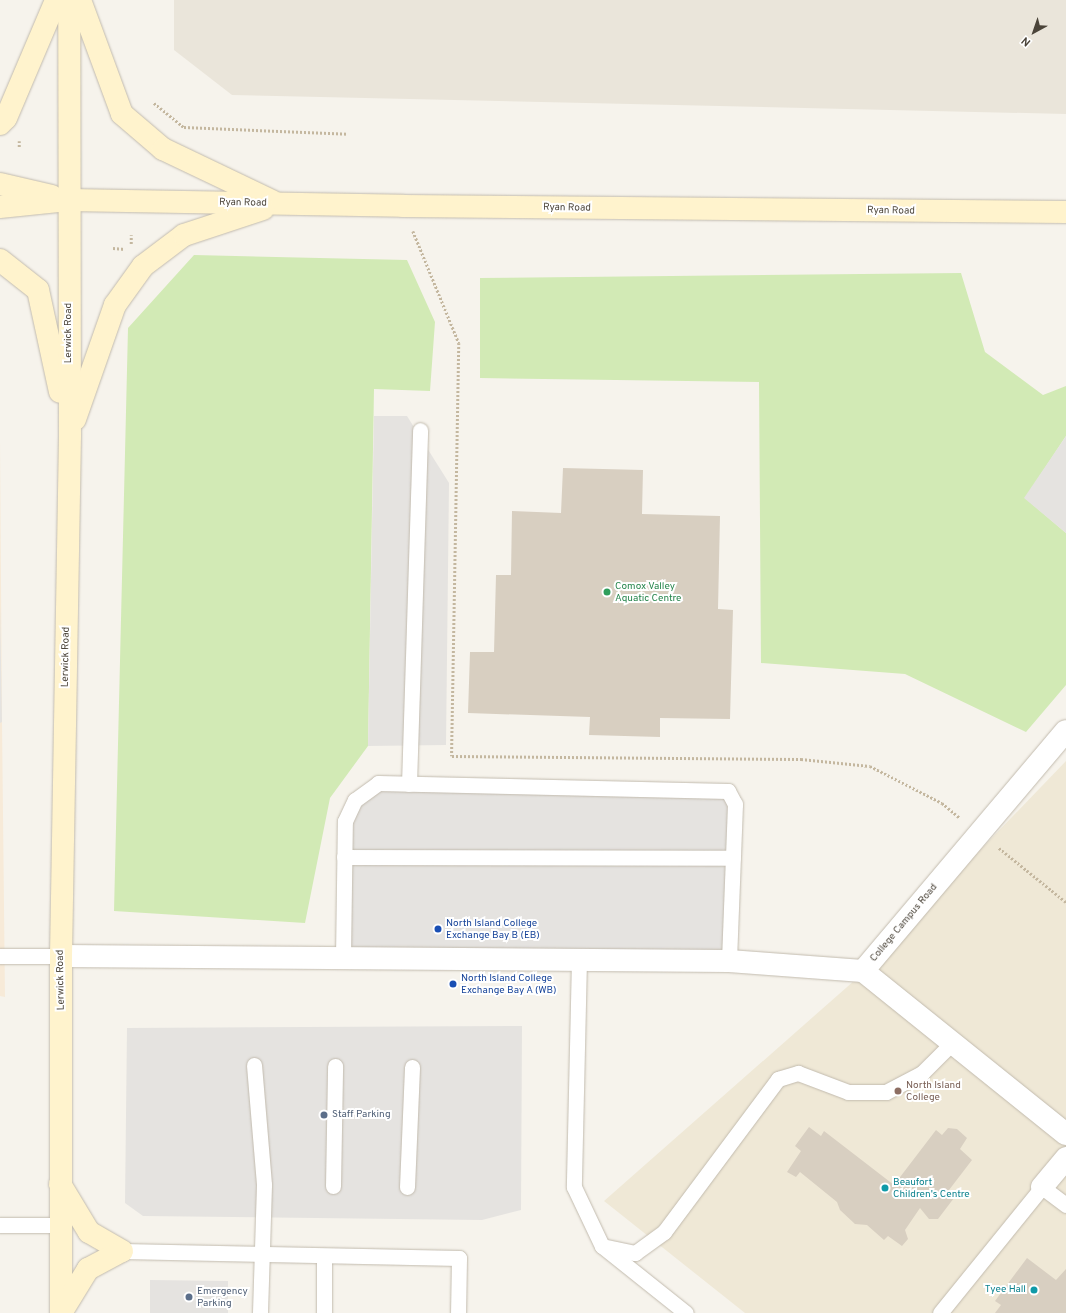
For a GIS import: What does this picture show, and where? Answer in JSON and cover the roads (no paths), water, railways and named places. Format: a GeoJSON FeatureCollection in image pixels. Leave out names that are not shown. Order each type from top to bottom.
{"type":"FeatureCollection","features":[{"type":"Feature","properties":{"kind":"main road"},"geometry":{"type":"LineString","coordinates":[[0,124],[6,118],[56,0]]}},
{"type":"Feature","properties":{"kind":"main road","name":"Lerwick Road"},"geometry":{"type":"LineString","coordinates":[[61,1313],[61,956],[70,436],[68,200],[69,0]]}},
{"type":"Feature","properties":{"kind":"main road"},"geometry":{"type":"LineString","coordinates":[[80,0],[122,114],[162,149],[278,204]]}},
{"type":"Feature","properties":{"kind":"main road","name":"Ryan Road"},"geometry":{"type":"LineString","coordinates":[[0,184],[68,200]]}},
{"type":"Feature","properties":{"kind":"main road","name":"Ryan Road"},"geometry":{"type":"LineString","coordinates":[[0,207],[68,200],[403,206],[1066,212]]}},
{"type":"Feature","properties":{"kind":"main road"},"geometry":{"type":"LineString","coordinates":[[70,436],[115,305],[143,266],[184,236],[278,204]]}},
{"type":"Feature","properties":{"kind":"main road"},"geometry":{"type":"LineString","coordinates":[[0,260],[38,290],[70,436]]}},
{"type":"Feature","properties":{"kind":"main road"},"geometry":{"type":"LineString","coordinates":[[60,1184],[89,1232],[122,1251]]}},
{"type":"Feature","properties":{"kind":"main road"},"geometry":{"type":"LineString","coordinates":[[61,1313],[88,1269],[122,1251]]}},
{"type":"Feature","properties":{"kind":"street","name":"College Campus Road"},"geometry":{"type":"LineString","coordinates":[[1066,731],[863,971],[1066,1134]]}},
{"type":"Feature","properties":{"kind":"street"},"geometry":{"type":"LineString","coordinates":[[61,956],[343,956],[729,961],[863,971]]}},
{"type":"Feature","properties":{"kind":"street"},"geometry":{"type":"LineString","coordinates":[[1042,1187],[1066,1158]]}},
{"type":"Feature","properties":{"kind":"lane"},"geometry":{"type":"LineString","coordinates":[[409,784],[420,430]]}},
{"type":"Feature","properties":{"kind":"lane"},"geometry":{"type":"LineString","coordinates":[[343,956],[345,821],[355,800],[378,783],[728,791],[734,804],[729,961]]}},
{"type":"Feature","properties":{"kind":"lane"},"geometry":{"type":"LineString","coordinates":[[344,857],[733,858]]}},
{"type":"Feature","properties":{"kind":"lane"},"geometry":{"type":"LineString","coordinates":[[0,956],[61,956]]}},
{"type":"Feature","properties":{"kind":"lane"},"geometry":{"type":"LineString","coordinates":[[579,959],[574,1187],[602,1246],[686,1313]]}},
{"type":"Feature","properties":{"kind":"lane"},"geometry":{"type":"LineString","coordinates":[[602,1246],[635,1253],[664,1232],[778,1079],[798,1073],[848,1092],[886,1092],[922,1074],[952,1042]]}},
{"type":"Feature","properties":{"kind":"lane"},"geometry":{"type":"LineString","coordinates":[[254,1065],[264,1185],[260,1255],[260,1313]]}},
{"type":"Feature","properties":{"kind":"lane"},"geometry":{"type":"LineString","coordinates":[[333,1186],[335,1066]]}},
{"type":"Feature","properties":{"kind":"lane"},"geometry":{"type":"LineString","coordinates":[[408,1187],[412,1067]]}},
{"type":"Feature","properties":{"kind":"lane"},"geometry":{"type":"LineString","coordinates":[[940,1313],[1042,1187],[1066,1206]]}},
{"type":"Feature","properties":{"kind":"lane"},"geometry":{"type":"LineString","coordinates":[[0,1225],[60,1225]]}},
{"type":"Feature","properties":{"kind":"lane"},"geometry":{"type":"LineString","coordinates":[[122,1251],[459,1258],[458,1313]]}},
{"type":"Feature","properties":{"kind":"lane"},"geometry":{"type":"LineString","coordinates":[[324,1256],[324,1313]]}},
{"type":"Feature","properties":{"kind":"place","name":"Comox Valley Aquatic Centre"},"geometry":{"type":"Point","coordinates":[607,592]}},
{"type":"Feature","properties":{"kind":"place","name":"North Island College Exchange Bay B (EB)"},"geometry":{"type":"Point","coordinates":[438,929]}},
{"type":"Feature","properties":{"kind":"place","name":"North Island College Exchange Bay A (WB)"},"geometry":{"type":"Point","coordinates":[453,984]}},
{"type":"Feature","properties":{"kind":"place","name":"North Island College"},"geometry":{"type":"Point","coordinates":[898,1091]}},
{"type":"Feature","properties":{"kind":"place","name":"Staff Parking"},"geometry":{"type":"Point","coordinates":[324,1115]}},
{"type":"Feature","properties":{"kind":"place","name":"Beaufort Children's Centre"},"geometry":{"type":"Point","coordinates":[885,1188]}},
{"type":"Feature","properties":{"kind":"place","name":"Tyee Hall"},"geometry":{"type":"Point","coordinates":[1034,1290]}},
{"type":"Feature","properties":{"kind":"place","name":"Emergency Parking"},"geometry":{"type":"Point","coordinates":[189,1297]}}]}
